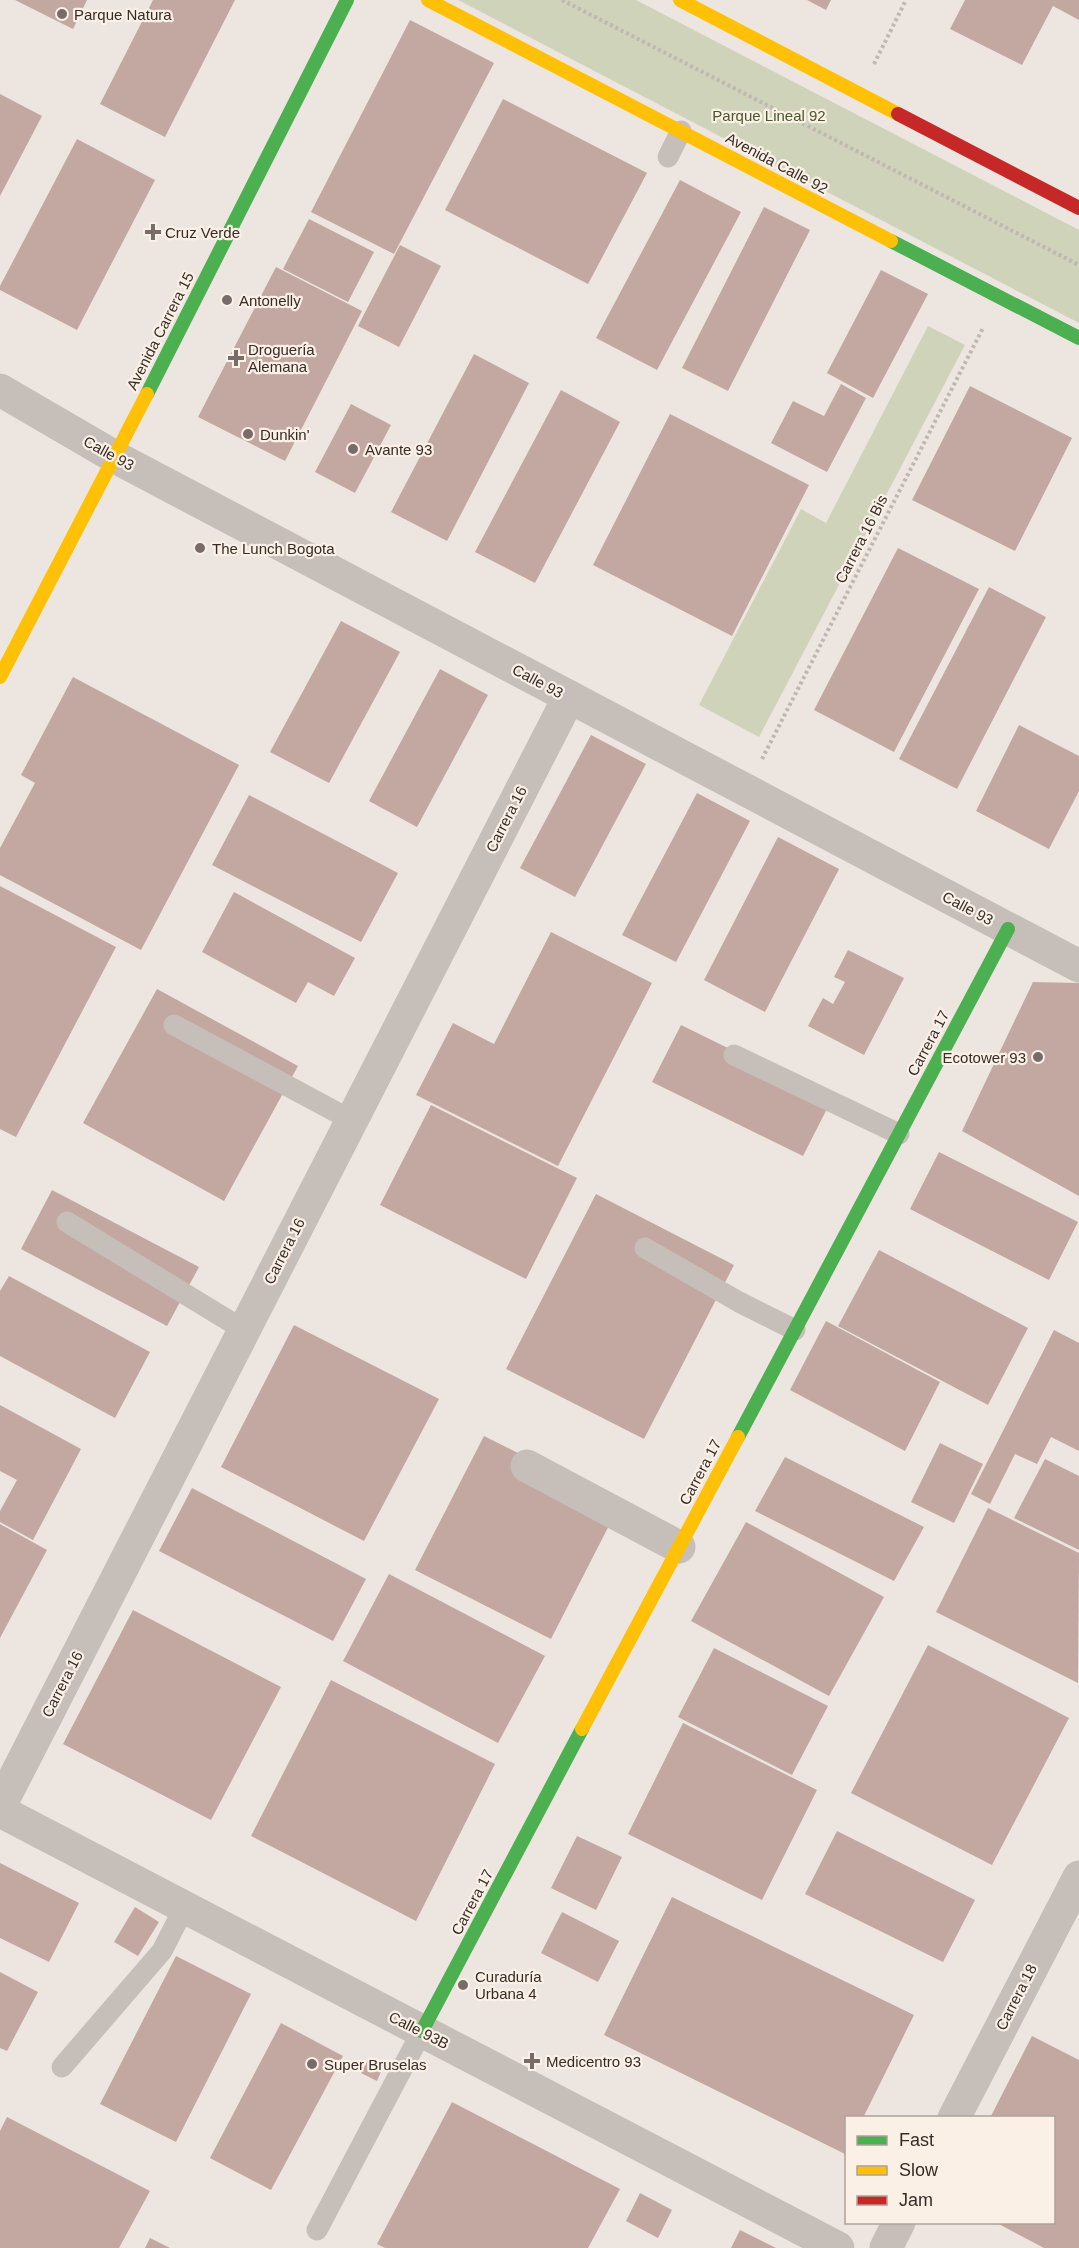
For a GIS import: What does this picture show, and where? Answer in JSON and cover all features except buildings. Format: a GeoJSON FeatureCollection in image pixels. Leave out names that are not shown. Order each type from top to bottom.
{"type":"FeatureCollection","features":[{"type":"Feature","properties":{"kind":"main road","name":"Avenida Carrera 15"},"geometry":{"type":"LineString","coordinates":[[0,677],[115,457],[347,0]]}},
{"type":"Feature","properties":{"kind":"main road","name":"Avenida Calle 92"},"geometry":{"type":"LineString","coordinates":[[428,0],[1079,338]]}},
{"type":"Feature","properties":{"kind":"main road"},"geometry":{"type":"LineString","coordinates":[[680,0],[1079,208]]}},
{"type":"Feature","properties":{"kind":"main road","name":"Carrera 17"},"geometry":{"type":"LineString","coordinates":[[422,2031],[1008,929]]}},
{"type":"Feature","properties":{"kind":"street","name":"Calle 93"},"geometry":{"type":"LineString","coordinates":[[0,390],[115,457],[1079,966]]}},
{"type":"Feature","properties":{"kind":"street","name":"Carrera 16"},"geometry":{"type":"LineString","coordinates":[[0,1806],[569,698]]}},
{"type":"Feature","properties":{"kind":"street"},"geometry":{"type":"LineString","coordinates":[[527,1466],[679,1547]]}},
{"type":"Feature","properties":{"kind":"street","name":"Calle 93B"},"geometry":{"type":"LineString","coordinates":[[0,1811],[838,2248]]}},
{"type":"Feature","properties":{"kind":"street","name":"Carrera 18"},"geometry":{"type":"LineString","coordinates":[[955,2116],[1079,1877]]}},
{"type":"Feature","properties":{"kind":"street"},"geometry":{"type":"LineString","coordinates":[[886,2248],[898,2224]]}},
{"type":"Feature","properties":{"kind":"lane"},"geometry":{"type":"LineString","coordinates":[[668,157],[681,131]]}},
{"type":"Feature","properties":{"kind":"lane"},"geometry":{"type":"LineString","coordinates":[[174,1025],[351,1120]]}},
{"type":"Feature","properties":{"kind":"lane"},"geometry":{"type":"LineString","coordinates":[[734,1055],[899,1134]]}},
{"type":"Feature","properties":{"kind":"lane"},"geometry":{"type":"LineString","coordinates":[[67,1222],[244,1330]]}},
{"type":"Feature","properties":{"kind":"lane"},"geometry":{"type":"LineString","coordinates":[[645,1248],[739,1302],[795,1330]]}},
{"type":"Feature","properties":{"kind":"lane"},"geometry":{"type":"LineString","coordinates":[[62,2067],[162,1952],[184,1908]]}},
{"type":"Feature","properties":{"kind":"lane"},"geometry":{"type":"LineString","coordinates":[[317,2230],[422,2031]]}},
{"type":"Feature","properties":{"kind":"path"},"geometry":{"type":"LineString","coordinates":[[562,0],[1079,265]]}},
{"type":"Feature","properties":{"kind":"path"},"geometry":{"type":"LineString","coordinates":[[859,93],[906,0]]}},
{"type":"Feature","properties":{"kind":"path","name":"Carrera 16 Bis"},"geometry":{"type":"LineString","coordinates":[[746,791],[999,298]]}},
{"type":"Feature","properties":{"kind":"green space","name":"Parque Lineal 92"},"geometry":{"type":"Polygon","coordinates":[[[458,0],[636,0],[1079,230],[1079,323],[458,0]]]}},
{"type":"Feature","properties":{"kind":"green space"},"geometry":{"type":"Polygon","coordinates":[[[928,326],[965,345],[759,737],[699,705],[801,509],[826,523],[928,326]]]}},
{"type":"Feature","properties":{"kind":"traffic: fast"},"geometry":{"type":"LineString","coordinates":[[147,394],[347,0]]}},
{"type":"Feature","properties":{"kind":"traffic: fast"},"geometry":{"type":"LineString","coordinates":[[891,241],[1079,338]]}},
{"type":"Feature","properties":{"kind":"traffic: fast"},"geometry":{"type":"LineString","coordinates":[[738,1437],[1008,929]]}},
{"type":"Feature","properties":{"kind":"traffic: fast"},"geometry":{"type":"LineString","coordinates":[[422,2031],[582,1729]]}},
{"type":"Feature","properties":{"kind":"traffic: slow"},"geometry":{"type":"LineString","coordinates":[[428,0],[891,241]]}},
{"type":"Feature","properties":{"kind":"traffic: slow"},"geometry":{"type":"LineString","coordinates":[[680,0],[898,114]]}},
{"type":"Feature","properties":{"kind":"traffic: slow"},"geometry":{"type":"LineString","coordinates":[[0,677],[147,394]]}},
{"type":"Feature","properties":{"kind":"traffic: slow"},"geometry":{"type":"LineString","coordinates":[[582,1729],[738,1437]]}},
{"type":"Feature","properties":{"kind":"traffic: jam"},"geometry":{"type":"LineString","coordinates":[[898,114],[1079,208]]}},
{"type":"Feature","properties":{"kind":"place","name":"Parque Natura"},"geometry":{"type":"Point","coordinates":[62,14]}},
{"type":"Feature","properties":{"kind":"place","name":"Cruz Verde"},"geometry":{"type":"Point","coordinates":[153,232]}},
{"type":"Feature","properties":{"kind":"place","name":"Antonelly"},"geometry":{"type":"Point","coordinates":[227,300]}},
{"type":"Feature","properties":{"kind":"place","name":"Droguería Alemana"},"geometry":{"type":"Point","coordinates":[236,358]}},
{"type":"Feature","properties":{"kind":"place","name":"Dunkin'"},"geometry":{"type":"Point","coordinates":[248,434]}},
{"type":"Feature","properties":{"kind":"place","name":"Avante 93"},"geometry":{"type":"Point","coordinates":[353,449]}},
{"type":"Feature","properties":{"kind":"place","name":"The Lunch Bogota"},"geometry":{"type":"Point","coordinates":[200,548]}},
{"type":"Feature","properties":{"kind":"place","name":"Ecotower 93"},"geometry":{"type":"Point","coordinates":[1038,1057]}},
{"type":"Feature","properties":{"kind":"place","name":"Curaduría Urbana 4"},"geometry":{"type":"Point","coordinates":[463,1985]}},
{"type":"Feature","properties":{"kind":"place","name":"Medicentro 93"},"geometry":{"type":"Point","coordinates":[532,2061]}},
{"type":"Feature","properties":{"kind":"place","name":"Super Bruselas"},"geometry":{"type":"Point","coordinates":[312,2064]}}]}
